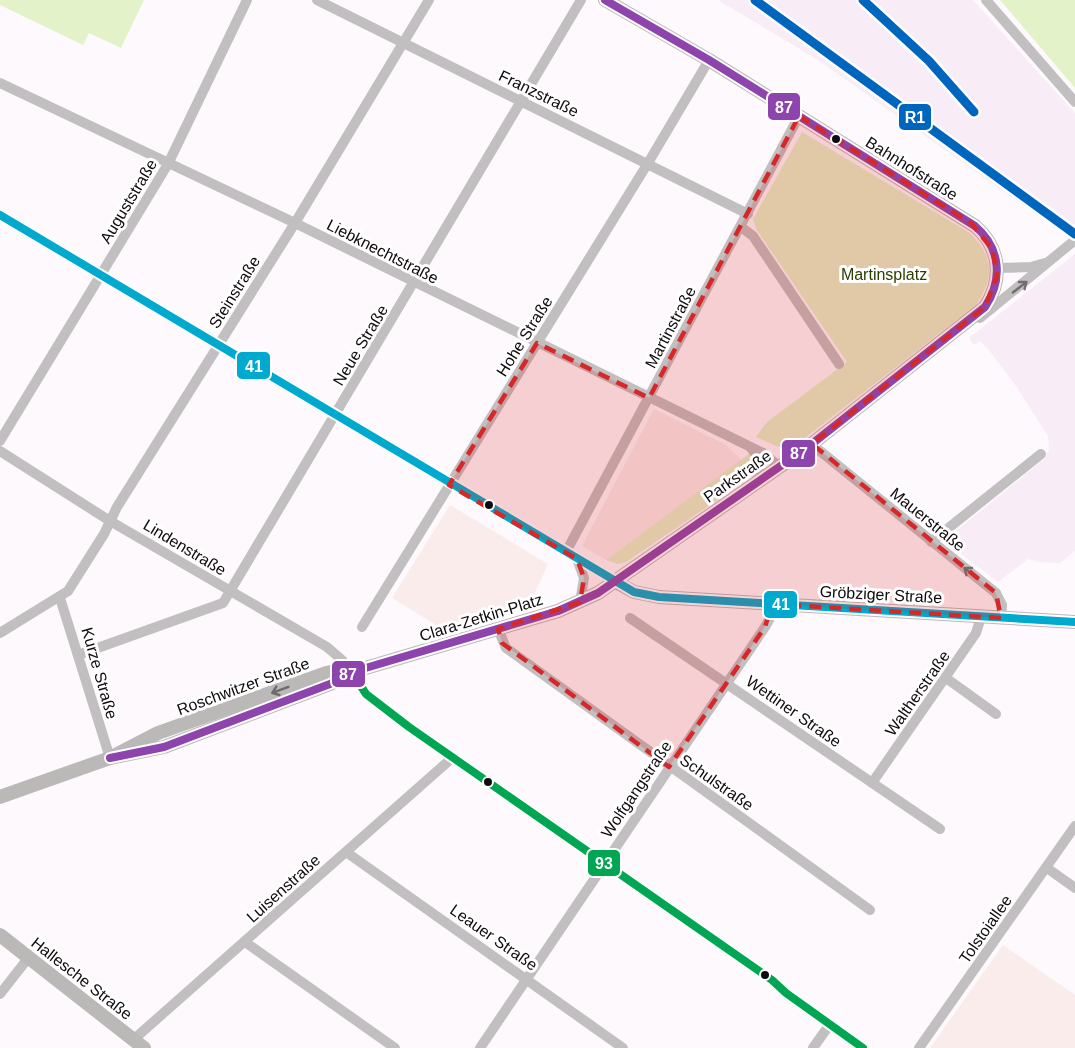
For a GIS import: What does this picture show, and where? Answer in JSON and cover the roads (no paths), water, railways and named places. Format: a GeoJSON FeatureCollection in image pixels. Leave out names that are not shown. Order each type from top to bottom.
{"type":"FeatureCollection","features":[{"type":"Feature","properties":{"kind":"main road","name":"Bahnhofstraße"},"geometry":{"type":"LineString","coordinates":[[605,0],[709,60],[975,226],[990,243],[998,268]]}},
{"type":"Feature","properties":{"kind":"main road","name":"Parkstraße"},"geometry":{"type":"LineString","coordinates":[[616,582],[780,466],[814,449],[822,436],[985,307],[995,286],[998,268]]}},
{"type":"Feature","properties":{"kind":"main road","name":"Clara-Zetkin-Platz"},"geometry":{"type":"LineString","coordinates":[[351,672],[498,629],[580,602],[616,582]]}},
{"type":"Feature","properties":{"kind":"main road","name":"Gröbziger Straße"},"geometry":{"type":"LineString","coordinates":[[616,582],[634,592],[648,596],[1075,622]]}},
{"type":"Feature","properties":{"kind":"main road","name":"Roschwitzer Straße"},"geometry":{"type":"LineString","coordinates":[[0,797],[110,758],[158,733],[326,673],[351,672]]}},
{"type":"Feature","properties":{"kind":"main road","name":"Hallesche Straße"},"geometry":{"type":"LineString","coordinates":[[0,935],[139,1045]]}},
{"type":"Feature","properties":{"kind":"street","name":"Auguststraße"},"geometry":{"type":"LineString","coordinates":[[0,441],[168,164],[246,0]]}},
{"type":"Feature","properties":{"kind":"street","name":"Franzstraße"},"geometry":{"type":"LineString","coordinates":[[317,0],[748,214]]}},
{"type":"Feature","properties":{"kind":"street","name":"Steinstraße"},"geometry":{"type":"LineString","coordinates":[[0,633],[68,591],[217,346],[295,223],[429,0]]}},
{"type":"Feature","properties":{"kind":"street","name":"Neue Straße"},"geometry":{"type":"LineString","coordinates":[[78,655],[224,603],[581,0]]}},
{"type":"Feature","properties":{"kind":"street"},"geometry":{"type":"LineString","coordinates":[[986,0],[1075,102]]}},
{"type":"Feature","properties":{"kind":"street","name":"Hohe Straße"},"geometry":{"type":"LineString","coordinates":[[362,627],[709,60]]}},
{"type":"Feature","properties":{"kind":"street","name":"Liebknechtstraße"},"geometry":{"type":"LineString","coordinates":[[0,83],[295,223],[414,284],[772,458],[780,466]]}},
{"type":"Feature","properties":{"kind":"street","name":"Martinstraße"},"geometry":{"type":"LineString","coordinates":[[566,552],[799,116]]}},
{"type":"Feature","properties":{"kind":"street"},"geometry":{"type":"LineString","coordinates":[[0,215],[616,582]]}},
{"type":"Feature","properties":{"kind":"street"},"geometry":{"type":"LineString","coordinates":[[741,227],[753,236],[840,364]]}},
{"type":"Feature","properties":{"kind":"street","name":"Parkstraße"},"geometry":{"type":"LineString","coordinates":[[932,350],[936,352],[1075,240]]}},
{"type":"Feature","properties":{"kind":"street","name":"Parkstraße"},"geometry":{"type":"LineString","coordinates":[[998,268],[1031,267],[1050,260]]}},
{"type":"Feature","properties":{"kind":"street"},"geometry":{"type":"LineString","coordinates":[[751,448],[760,461],[757,482]]}},
{"type":"Feature","properties":{"kind":"street","name":"Mauerstraße"},"geometry":{"type":"LineString","coordinates":[[814,449],[996,593],[1002,605],[1001,618]]}},
{"type":"Feature","properties":{"kind":"street","name":"Lindenstraße"},"geometry":{"type":"LineString","coordinates":[[0,451],[110,521],[327,648],[351,672],[366,694],[452,758],[772,980],[863,1048]]}},
{"type":"Feature","properties":{"kind":"street"},"geometry":{"type":"LineString","coordinates":[[932,542],[1041,454]]}},
{"type":"Feature","properties":{"kind":"street"},"geometry":{"type":"LineString","coordinates":[[577,559],[584,578],[580,602]]}},
{"type":"Feature","properties":{"kind":"street","name":"Kurze Straße"},"geometry":{"type":"LineString","coordinates":[[60,598],[110,758]]}},
{"type":"Feature","properties":{"kind":"street","name":"Wolfgangstraße"},"geometry":{"type":"LineString","coordinates":[[480,1048],[765,627],[770,618],[771,604]]}},
{"type":"Feature","properties":{"kind":"street","name":"Waltherstraße"},"geometry":{"type":"LineString","coordinates":[[872,783],[976,633],[981,617]]}},
{"type":"Feature","properties":{"kind":"street","name":"Wettiner Straße"},"geometry":{"type":"LineString","coordinates":[[630,618],[940,829]]}},
{"type":"Feature","properties":{"kind":"street","name":"Schulstraße"},"geometry":{"type":"LineString","coordinates":[[498,629],[506,648],[870,909]]}},
{"type":"Feature","properties":{"kind":"street"},"geometry":{"type":"LineString","coordinates":[[946,678],[996,714]]}},
{"type":"Feature","properties":{"kind":"street","name":"Luisenstraße"},"geometry":{"type":"LineString","coordinates":[[139,1045],[245,942],[452,758]]}},
{"type":"Feature","properties":{"kind":"street","name":"Tolstoiallee"},"geometry":{"type":"LineString","coordinates":[[919,1048],[1075,826]]}},
{"type":"Feature","properties":{"kind":"street","name":"Leauer Straße"},"geometry":{"type":"LineString","coordinates":[[346,852],[527,978],[622,1048]]}},
{"type":"Feature","properties":{"kind":"street"},"geometry":{"type":"LineString","coordinates":[[1047,868],[1075,888]]}},
{"type":"Feature","properties":{"kind":"street"},"geometry":{"type":"LineString","coordinates":[[245,942],[395,1048]]}},
{"type":"Feature","properties":{"kind":"street"},"geometry":{"type":"LineString","coordinates":[[0,994],[29,957]]}},
{"type":"Feature","properties":{"kind":"street"},"geometry":{"type":"LineString","coordinates":[[813,1048],[830,1024]]}},
{"type":"Feature","properties":{"kind":"railway"},"geometry":{"type":"LineString","coordinates":[[863,0],[929,61],[974,112]]}},
{"type":"Feature","properties":{"kind":"park label","name":"Martinsplatz"},"geometry":{"type":"Point","coordinates":[884,274]}}]}
